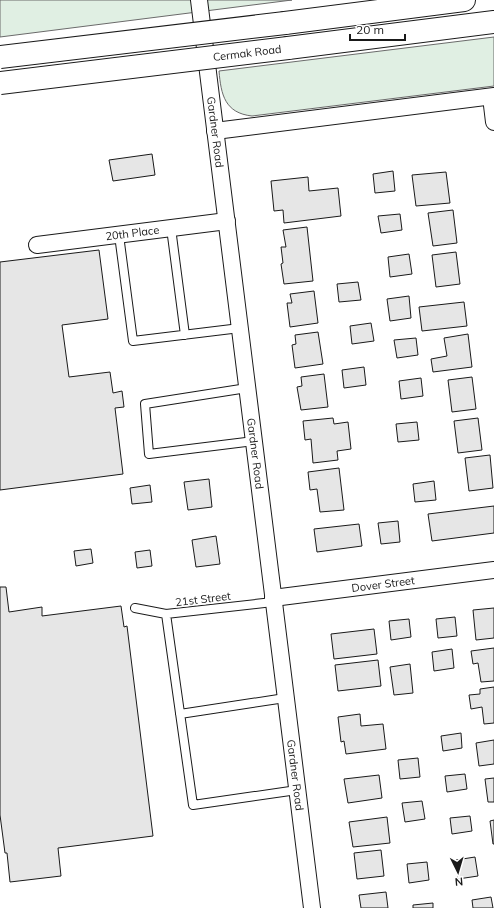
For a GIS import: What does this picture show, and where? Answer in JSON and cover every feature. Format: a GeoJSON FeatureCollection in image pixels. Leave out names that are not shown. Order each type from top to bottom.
{"type":"FeatureCollection","features":[{"type":"Feature","properties":{"kind":"main road"},"geometry":{"type":"LineString","coordinates":[[0,57],[464,0]]}},
{"type":"Feature","properties":{"kind":"main road","name":"Cermak Road"},"geometry":{"type":"LineString","coordinates":[[0,83],[494,22]]}},
{"type":"Feature","properties":{"kind":"street","name":"Gardner Road"},"geometry":{"type":"LineString","coordinates":[[199,0],[312,908]]}},
{"type":"Feature","properties":{"kind":"street"},"geometry":{"type":"LineString","coordinates":[[215,131],[492,96],[494,122]]}},
{"type":"Feature","properties":{"kind":"street","name":"20th Place"},"geometry":{"type":"LineString","coordinates":[[37,245],[227,221]]}},
{"type":"Feature","properties":{"kind":"street","name":"Dover Street"},"geometry":{"type":"LineString","coordinates":[[273,600],[494,570]]}},
{"type":"Feature","properties":{"kind":"lane"},"geometry":{"type":"LineString","coordinates":[[171,228],[185,335]]}},
{"type":"Feature","properties":{"kind":"lane"},"geometry":{"type":"LineString","coordinates":[[119,235],[133,341],[240,328]]}},
{"type":"Feature","properties":{"kind":"lane"},"geometry":{"type":"LineString","coordinates":[[247,388],[145,404],[149,454],[254,441]]}},
{"type":"Feature","properties":{"kind":"lane","name":"21st Street"},"geometry":{"type":"LineString","coordinates":[[135,608],[166,614],[273,600]]}},
{"type":"Feature","properties":{"kind":"lane"},"geometry":{"type":"LineString","coordinates":[[166,614],[193,805],[297,790]]}},
{"type":"Feature","properties":{"kind":"lane"},"geometry":{"type":"LineString","coordinates":[[180,714],[286,698]]}},
{"type":"Feature","properties":{"kind":"green space"},"geometry":{"type":"Polygon","coordinates":[[[0,0],[292,0],[0,37],[0,0]]]}},
{"type":"Feature","properties":{"kind":"green space"},"geometry":{"type":"Polygon","coordinates":[[[494,37],[494,86],[252,116],[243,114],[230,107],[221,88],[219,71],[494,37]]]}},
{"type":"Feature","properties":{"kind":"building"},"geometry":{"type":"Polygon","coordinates":[[[152,154],[155,175],[113,181],[109,160],[152,154]]]}},
{"type":"Feature","properties":{"kind":"building"},"geometry":{"type":"Polygon","coordinates":[[[393,171],[395,191],[375,193],[373,174],[393,171]]]}},
{"type":"Feature","properties":{"kind":"building"},"geometry":{"type":"Polygon","coordinates":[[[446,172],[450,203],[416,206],[412,175],[446,172]]]}},
{"type":"Feature","properties":{"kind":"building"},"geometry":{"type":"Polygon","coordinates":[[[308,177],[309,191],[338,188],[341,216],[284,223],[283,210],[274,211],[271,181],[308,177]]]}},
{"type":"Feature","properties":{"kind":"building"},"geometry":{"type":"Polygon","coordinates":[[[453,210],[457,243],[433,246],[428,213],[453,210]]]}},
{"type":"Feature","properties":{"kind":"building"},"geometry":{"type":"Polygon","coordinates":[[[400,214],[402,230],[381,233],[378,216],[400,214]]]}},
{"type":"Feature","properties":{"kind":"building"},"geometry":{"type":"Polygon","coordinates":[[[307,227],[313,281],[284,284],[281,264],[283,263],[281,247],[286,247],[283,230],[307,227]]]}},
{"type":"Feature","properties":{"kind":"building"},"geometry":{"type":"Polygon","coordinates":[[[99,250],[108,319],[62,325],[69,377],[110,372],[113,393],[122,391],[124,407],[115,408],[123,474],[0,490],[0,262],[99,250]]]}},
{"type":"Feature","properties":{"kind":"building"},"geometry":{"type":"Polygon","coordinates":[[[456,252],[460,284],[436,287],[432,255],[456,252]]]}},
{"type":"Feature","properties":{"kind":"building"},"geometry":{"type":"Polygon","coordinates":[[[409,254],[412,274],[390,277],[388,257],[409,254]]]}},
{"type":"Feature","properties":{"kind":"building"},"geometry":{"type":"Polygon","coordinates":[[[358,282],[361,300],[339,302],[337,284],[358,282]]]}},
{"type":"Feature","properties":{"kind":"building"},"geometry":{"type":"Polygon","coordinates":[[[314,291],[318,323],[290,327],[287,303],[292,303],[290,294],[314,291]]]}},
{"type":"Feature","properties":{"kind":"building"},"geometry":{"type":"Polygon","coordinates":[[[409,296],[411,318],[390,321],[387,299],[409,296]]]}},
{"type":"Feature","properties":{"kind":"building"},"geometry":{"type":"Polygon","coordinates":[[[464,302],[467,326],[422,331],[419,307],[464,302]]]}},
{"type":"Feature","properties":{"kind":"building"},"geometry":{"type":"Polygon","coordinates":[[[371,323],[374,341],[352,344],[350,326],[371,323]]]}},
{"type":"Feature","properties":{"kind":"building"},"geometry":{"type":"Polygon","coordinates":[[[318,332],[323,364],[295,368],[292,345],[296,344],[295,335],[318,332]]]}},
{"type":"Feature","properties":{"kind":"building"},"geometry":{"type":"Polygon","coordinates":[[[468,334],[472,367],[433,372],[431,359],[447,356],[444,338],[468,334]]]}},
{"type":"Feature","properties":{"kind":"building"},"geometry":{"type":"Polygon","coordinates":[[[416,338],[418,355],[397,358],[394,340],[416,338]]]}},
{"type":"Feature","properties":{"kind":"building"},"geometry":{"type":"Polygon","coordinates":[[[364,367],[366,385],[344,388],[342,370],[364,367]]]}},
{"type":"Feature","properties":{"kind":"building"},"geometry":{"type":"Polygon","coordinates":[[[324,374],[328,407],[301,410],[297,387],[302,386],[301,377],[324,374]]]}},
{"type":"Feature","properties":{"kind":"building"},"geometry":{"type":"Polygon","coordinates":[[[472,377],[476,409],[452,412],[448,380],[472,377]]]}},
{"type":"Feature","properties":{"kind":"building"},"geometry":{"type":"Polygon","coordinates":[[[421,378],[423,396],[401,399],[399,381],[421,378]]]}},
{"type":"Feature","properties":{"kind":"building"},"geometry":{"type":"Polygon","coordinates":[[[333,418],[334,424],[348,422],[351,449],[337,451],[338,460],[313,463],[311,439],[305,440],[303,421],[333,418]]]}},
{"type":"Feature","properties":{"kind":"building"},"geometry":{"type":"Polygon","coordinates":[[[478,418],[482,450],[458,453],[454,421],[478,418]]]}},
{"type":"Feature","properties":{"kind":"building"},"geometry":{"type":"Polygon","coordinates":[[[417,422],[419,440],[398,442],[396,424],[417,422]]]}},
{"type":"Feature","properties":{"kind":"building"},"geometry":{"type":"Polygon","coordinates":[[[490,455],[493,488],[469,491],[465,458],[490,455]]]}},
{"type":"Feature","properties":{"kind":"building"},"geometry":{"type":"Polygon","coordinates":[[[339,468],[344,510],[320,512],[317,489],[310,490],[308,472],[339,468]]]}},
{"type":"Feature","properties":{"kind":"building"},"geometry":{"type":"Polygon","coordinates":[[[209,479],[212,507],[188,510],[184,482],[209,479]]]}},
{"type":"Feature","properties":{"kind":"building"},"geometry":{"type":"Polygon","coordinates":[[[434,481],[436,500],[415,502],[413,484],[434,481]]]}},
{"type":"Feature","properties":{"kind":"building"},"geometry":{"type":"Polygon","coordinates":[[[150,485],[152,502],[132,504],[130,488],[150,485]]]}},
{"type":"Feature","properties":{"kind":"building"},"geometry":{"type":"Polygon","coordinates":[[[494,506],[494,533],[432,541],[428,514],[494,506]]]}},
{"type":"Feature","properties":{"kind":"building"},"geometry":{"type":"Polygon","coordinates":[[[398,521],[400,542],[381,544],[378,523],[398,521]]]}},
{"type":"Feature","properties":{"kind":"building"},"geometry":{"type":"Polygon","coordinates":[[[359,524],[362,546],[317,552],[314,529],[359,524]]]}},
{"type":"Feature","properties":{"kind":"building"},"geometry":{"type":"Polygon","coordinates":[[[216,536],[220,564],[196,567],[192,540],[216,536]]]}},
{"type":"Feature","properties":{"kind":"building"},"geometry":{"type":"Polygon","coordinates":[[[91,549],[93,563],[76,566],[74,551],[91,549]]]}},
{"type":"Feature","properties":{"kind":"building"},"geometry":{"type":"Polygon","coordinates":[[[150,550],[152,566],[137,568],[135,552],[150,550]]]}},
{"type":"Feature","properties":{"kind":"building"},"geometry":{"type":"Polygon","coordinates":[[[0,587],[6,587],[9,612],[42,607],[42,616],[121,606],[124,627],[127,626],[153,836],[58,848],[61,876],[10,882],[7,853],[5,853],[0,815],[0,587]]]}},
{"type":"Feature","properties":{"kind":"building"},"geometry":{"type":"Polygon","coordinates":[[[494,608],[494,638],[476,640],[473,610],[494,608]]]}},
{"type":"Feature","properties":{"kind":"building"},"geometry":{"type":"Polygon","coordinates":[[[455,617],[457,636],[438,638],[436,619],[455,617]]]}},
{"type":"Feature","properties":{"kind":"building"},"geometry":{"type":"Polygon","coordinates":[[[409,619],[411,637],[391,640],[389,621],[409,619]]]}},
{"type":"Feature","properties":{"kind":"building"},"geometry":{"type":"Polygon","coordinates":[[[374,629],[377,654],[334,659],[331,634],[374,629]]]}},
{"type":"Feature","properties":{"kind":"building"},"geometry":{"type":"Polygon","coordinates":[[[494,648],[494,681],[481,682],[478,663],[473,664],[471,651],[494,648]]]}},
{"type":"Feature","properties":{"kind":"building"},"geometry":{"type":"Polygon","coordinates":[[[452,649],[454,668],[434,671],[432,652],[452,649]]]}},
{"type":"Feature","properties":{"kind":"building"},"geometry":{"type":"Polygon","coordinates":[[[378,660],[381,686],[338,691],[335,665],[378,660]]]}},
{"type":"Feature","properties":{"kind":"building"},"geometry":{"type":"Polygon","coordinates":[[[410,664],[413,693],[394,695],[390,667],[410,664]]]}},
{"type":"Feature","properties":{"kind":"building"},"geometry":{"type":"Polygon","coordinates":[[[494,687],[494,723],[484,724],[482,707],[471,709],[469,695],[480,694],[480,689],[494,687]]]}},
{"type":"Feature","properties":{"kind":"building"},"geometry":{"type":"Polygon","coordinates":[[[360,714],[361,726],[383,724],[386,749],[346,754],[344,741],[341,742],[338,717],[360,714]]]}},
{"type":"Feature","properties":{"kind":"building"},"geometry":{"type":"Polygon","coordinates":[[[461,733],[462,748],[443,751],[441,736],[461,733]]]}},
{"type":"Feature","properties":{"kind":"building"},"geometry":{"type":"Polygon","coordinates":[[[494,740],[494,764],[479,766],[476,743],[494,740]]]}},
{"type":"Feature","properties":{"kind":"building"},"geometry":{"type":"Polygon","coordinates":[[[418,758],[420,777],[400,779],[398,760],[418,758]]]}},
{"type":"Feature","properties":{"kind":"building"},"geometry":{"type":"Polygon","coordinates":[[[465,774],[467,789],[447,792],[445,776],[465,774]]]}},
{"type":"Feature","properties":{"kind":"building"},"geometry":{"type":"Polygon","coordinates":[[[379,775],[382,798],[348,803],[344,779],[379,775]]]}},
{"type":"Feature","properties":{"kind":"building"},"geometry":{"type":"Polygon","coordinates":[[[494,778],[494,802],[488,802],[485,779],[494,778]]]}},
{"type":"Feature","properties":{"kind":"building"},"geometry":{"type":"Polygon","coordinates":[[[422,801],[425,819],[405,822],[402,803],[422,801]]]}},
{"type":"Feature","properties":{"kind":"building"},"geometry":{"type":"Polygon","coordinates":[[[470,816],[472,831],[452,834],[450,818],[470,816]]]}},
{"type":"Feature","properties":{"kind":"building"},"geometry":{"type":"Polygon","coordinates":[[[387,817],[390,843],[353,847],[349,822],[387,817]]]}},
{"type":"Feature","properties":{"kind":"building"},"geometry":{"type":"Polygon","coordinates":[[[494,820],[494,844],[493,844],[490,821],[494,820]]]}},
{"type":"Feature","properties":{"kind":"building"},"geometry":{"type":"Polygon","coordinates":[[[381,850],[384,876],[357,879],[354,853],[381,850]]]}},
{"type":"Feature","properties":{"kind":"building"},"geometry":{"type":"Polygon","coordinates":[[[475,857],[478,876],[458,879],[456,860],[475,857]]]}},
{"type":"Feature","properties":{"kind":"building"},"geometry":{"type":"Polygon","coordinates":[[[427,862],[429,880],[409,883],[407,864],[427,862]]]}},
{"type":"Feature","properties":{"kind":"building"},"geometry":{"type":"Polygon","coordinates":[[[386,892],[388,908],[361,908],[359,895],[386,892]]]}},
{"type":"Feature","properties":{"kind":"building"},"geometry":{"type":"Polygon","coordinates":[[[491,897],[493,908],[473,908],[472,900],[491,897]]]}},
{"type":"Feature","properties":{"kind":"building"},"geometry":{"type":"Polygon","coordinates":[[[433,903],[433,908],[413,908],[413,905],[433,903]]]}}]}
